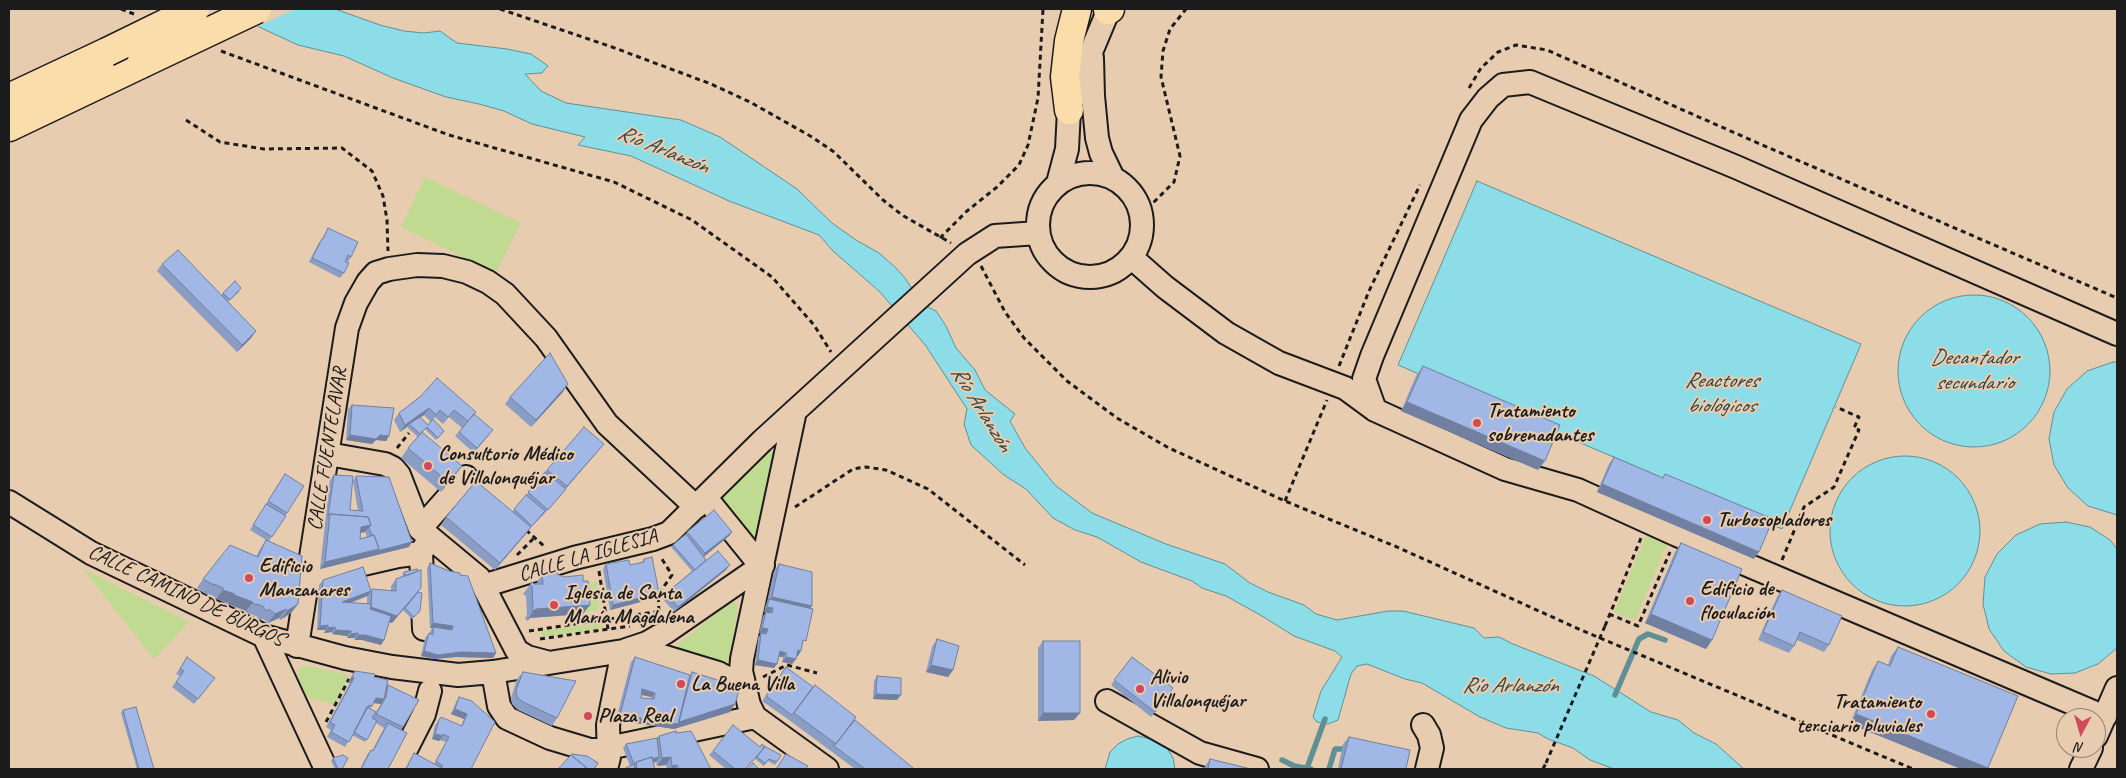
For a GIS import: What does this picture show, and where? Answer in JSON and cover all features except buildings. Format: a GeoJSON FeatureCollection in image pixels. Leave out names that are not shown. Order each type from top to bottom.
{"type":"FeatureCollection","features":[{"type":"Feature","properties":{"kind":"main road"},"geometry":{"type":"LineString","coordinates":[[9,98],[195,9]]}},
{"type":"Feature","properties":{"kind":"main road"},"geometry":{"type":"LineString","coordinates":[[9,127],[257,9]]}},
{"type":"Feature","properties":{"kind":"main road"},"geometry":{"type":"LineString","coordinates":[[1069,110],[1065,77],[1069,41],[1077,9]]}},
{"type":"Feature","properties":{"kind":"street"},"geometry":{"type":"LineString","coordinates":[[1058,183],[1082,173],[1097,174],[1112,178],[1126,187],[1134,196],[1141,215],[1142,232],[1137,248],[1131,257],[1114,272],[1099,277],[1082,277],[1066,272],[1052,262],[1042,249],[1038,233],[1038,217],[1043,201],[1058,183],[1067,149],[1069,110],[1076,88],[1109,9]]}},
{"type":"Feature","properties":{"kind":"street"},"geometry":{"type":"LineString","coordinates":[[1092,50],[1093,96],[1097,138],[1101,153],[1112,178]]}},
{"type":"Feature","properties":{"kind":"street"},"geometry":{"type":"LineString","coordinates":[[1375,410],[1364,379],[1471,120],[1488,98],[1503,85],[1530,82],[1736,167],[2117,334]]}},
{"type":"Feature","properties":{"kind":"street","name":"CALLE LA IGLESIA"},"geometry":{"type":"LineString","coordinates":[[483,586],[574,558],[653,539],[668,533],[762,441],[967,254],[995,236],[1038,233]]}},
{"type":"Feature","properties":{"kind":"street"},"geometry":{"type":"LineString","coordinates":[[1131,257],[1165,287],[1226,333],[1279,363],[1338,386],[1375,410],[1505,469],[1578,490],[1677,535],[1775,576],[2061,708]]}},
{"type":"Feature","properties":{"kind":"street"},"geometry":{"type":"LineString","coordinates":[[389,269],[417,265],[443,266],[467,272],[488,282],[505,294],[546,338],[595,411],[607,424],[701,502],[762,566]]}},
{"type":"Feature","properties":{"kind":"street","name":"CALLE FUENTELAVAR"},"geometry":{"type":"LineString","coordinates":[[297,646],[347,328],[356,303],[368,282],[376,273],[389,269]]}},
{"type":"Feature","properties":{"kind":"street"},"geometry":{"type":"LineString","coordinates":[[795,411],[742,658],[744,680],[755,717],[827,769]]}},
{"type":"Feature","properties":{"kind":"street"},"geometry":{"type":"LineString","coordinates":[[762,441],[770,440],[777,442],[782,446],[785,455]]}},
{"type":"Feature","properties":{"kind":"street"},"geometry":{"type":"LineString","coordinates":[[328,454],[385,464],[393,468],[399,475],[424,540],[424,629]]}},
{"type":"Feature","properties":{"kind":"street"},"geometry":{"type":"LineString","coordinates":[[308,580],[359,564],[398,556],[424,540],[466,477]]}},
{"type":"Feature","properties":{"kind":"street","name":"CALLE CAMINO DE BURGOS"},"geometry":{"type":"LineString","coordinates":[[9,502],[91,553],[264,636],[367,663],[428,673],[458,675],[512,657]]}},
{"type":"Feature","properties":{"kind":"street"},"geometry":{"type":"LineString","coordinates":[[424,540],[473,573],[483,586],[512,657],[499,706],[507,718],[522,727],[574,747],[590,750],[607,759],[699,740],[755,717]]}},
{"type":"Feature","properties":{"kind":"street"},"geometry":{"type":"LineString","coordinates":[[512,657],[527,657],[549,663],[623,651],[647,644],[660,625],[728,589],[762,566]]}},
{"type":"Feature","properties":{"kind":"street"},"geometry":{"type":"LineString","coordinates":[[728,589],[740,591],[748,595],[754,605]]}},
{"type":"Feature","properties":{"kind":"street"},"geometry":{"type":"LineString","coordinates":[[660,625],[663,649],[667,657]]}},
{"type":"Feature","properties":{"kind":"street"},"geometry":{"type":"LineString","coordinates":[[264,636],[326,769]]}},
{"type":"Feature","properties":{"kind":"street"},"geometry":{"type":"LineString","coordinates":[[623,651],[667,657],[744,680]]}},
{"type":"Feature","properties":{"kind":"street"},"geometry":{"type":"LineString","coordinates":[[607,759],[608,725],[623,651]]}},
{"type":"Feature","properties":{"kind":"street"},"geometry":{"type":"LineString","coordinates":[[2106,713],[2117,688]]}},
{"type":"Feature","properties":{"kind":"street"},"geometry":{"type":"LineString","coordinates":[[396,769],[424,714],[430,691]]}},
{"type":"Feature","properties":{"kind":"street"},"geometry":{"type":"LineString","coordinates":[[1107,701],[1195,761],[1257,769]]}},
{"type":"Feature","properties":{"kind":"street"},"geometry":{"type":"LineString","coordinates":[[1423,725],[1429,734],[1432,748],[1427,769]]}},
{"type":"Feature","properties":{"kind":"path"},"geometry":{"type":"LineString","coordinates":[[121,9],[142,18]]}},
{"type":"Feature","properties":{"kind":"path"},"geometry":{"type":"LineString","coordinates":[[500,9],[612,47],[711,84],[757,106],[812,137],[834,152],[883,200],[902,214],[967,254]]}},
{"type":"Feature","properties":{"kind":"path"},"geometry":{"type":"LineString","coordinates":[[940,238],[966,211],[997,187],[1019,165],[1028,145],[1038,98],[1043,9]]}},
{"type":"Feature","properties":{"kind":"path"},"geometry":{"type":"LineString","coordinates":[[1141,215],[1174,182],[1180,156],[1161,77],[1163,51],[1170,29],[1186,9]]}},
{"type":"Feature","properties":{"kind":"path"},"geometry":{"type":"LineString","coordinates":[[1464,96],[1481,68],[1498,52],[1516,45],[1547,50],[2117,298]]}},
{"type":"Feature","properties":{"kind":"path"},"geometry":{"type":"LineString","coordinates":[[219,50],[449,135],[614,182],[692,220],[772,277],[814,325],[843,367]]}},
{"type":"Feature","properties":{"kind":"path"},"geometry":{"type":"LineString","coordinates":[[186,120],[220,142],[264,149],[342,148],[358,159],[372,171],[383,196],[387,220],[389,269]]}},
{"type":"Feature","properties":{"kind":"path"},"geometry":{"type":"LineString","coordinates":[[1285,501],[1326,404],[1338,386],[1369,291],[1421,183]]}},
{"type":"Feature","properties":{"kind":"path"},"geometry":{"type":"LineString","coordinates":[[990,280],[1005,312],[1024,338],[1066,381],[1117,418],[1169,448],[1285,501],[1397,547],[1637,654],[1913,769]]}},
{"type":"Feature","properties":{"kind":"path"},"geometry":{"type":"LineString","coordinates":[[1775,576],[1804,507],[1834,488],[1859,430],[1854,428],[1859,417],[1836,407]]}},
{"type":"Feature","properties":{"kind":"path"},"geometry":{"type":"LineString","coordinates":[[395,451],[409,433]]}},
{"type":"Feature","properties":{"kind":"path"},"geometry":{"type":"LineString","coordinates":[[772,523],[853,469],[866,467],[886,470],[928,489],[1025,565]]}},
{"type":"Feature","properties":{"kind":"path"},"geometry":{"type":"LineString","coordinates":[[1543,769],[1648,522]]}},
{"type":"Feature","properties":{"kind":"path"},"geometry":{"type":"LineString","coordinates":[[520,526],[546,548]]}},
{"type":"Feature","properties":{"kind":"path"},"geometry":{"type":"LineString","coordinates":[[1609,614],[1638,626],[1677,535]]}},
{"type":"Feature","properties":{"kind":"path"},"geometry":{"type":"LineString","coordinates":[[655,549],[672,575],[658,595],[660,625]]}},
{"type":"Feature","properties":{"kind":"path"},"geometry":{"type":"LineString","coordinates":[[598,562],[608,629]]}},
{"type":"Feature","properties":{"kind":"path"},"geometry":{"type":"LineString","coordinates":[[512,657],[525,631],[607,620]]}},
{"type":"Feature","properties":{"kind":"path"},"geometry":{"type":"LineString","coordinates":[[536,639],[639,625]]}},
{"type":"Feature","properties":{"kind":"path"},"geometry":{"type":"LineString","coordinates":[[744,680],[787,665],[817,673]]}},
{"type":"Feature","properties":{"kind":"path"},"geometry":{"type":"LineString","coordinates":[[323,728],[353,671]]}},
{"type":"Feature","properties":{"kind":"green space"},"geometry":{"type":"Polygon","coordinates":[[[425,177],[521,223],[496,273],[401,227],[425,177]]]}},
{"type":"Feature","properties":{"kind":"green space"},"geometry":{"type":"Polygon","coordinates":[[[766,450],[772,451],[775,455],[758,550],[715,499],[766,450]]]}},
{"type":"Feature","properties":{"kind":"green space"},"geometry":{"type":"Polygon","coordinates":[[[1647,533],[1668,542],[1635,621],[1614,612],[1647,533]]]}},
{"type":"Feature","properties":{"kind":"green space"},"geometry":{"type":"Polygon","coordinates":[[[83,569],[189,622],[154,659],[83,569]]]}},
{"type":"Feature","properties":{"kind":"green space"},"geometry":{"type":"Polygon","coordinates":[[[597,582],[599,609],[583,614],[581,591],[576,584],[597,582]]]}},
{"type":"Feature","properties":{"kind":"green space"},"geometry":{"type":"Polygon","coordinates":[[[731,602],[737,603],[738,608],[728,664],[677,648],[677,645],[731,602]]]}},
{"type":"Feature","properties":{"kind":"green space"},"geometry":{"type":"Polygon","coordinates":[[[602,623],[602,628],[542,637],[541,631],[602,623]]]}},
{"type":"Feature","properties":{"kind":"green space"},"geometry":{"type":"Polygon","coordinates":[[[305,665],[349,675],[334,705],[308,698],[297,677],[298,670],[305,665]]]}},
{"type":"Feature","properties":{"kind":"water","name":"Río Arlanzón"},"geometry":{"type":"Polygon","coordinates":[[[220,9],[335,9],[380,25],[404,31],[424,33],[440,31],[457,43],[531,54],[548,66],[542,73],[525,74],[541,91],[566,103],[681,120],[720,137],[797,189],[832,223],[879,253],[895,267],[905,278],[922,304],[936,311],[946,326],[956,348],[975,370],[985,390],[1015,414],[1010,421],[1025,448],[1055,485],[1092,513],[1166,544],[1225,564],[1250,583],[1268,592],[1304,605],[1316,614],[1337,620],[1388,611],[1403,611],[1474,628],[1484,638],[1499,637],[1594,676],[1651,712],[1678,720],[1694,733],[1716,744],[1744,769],[1614,769],[1590,760],[1573,748],[1548,739],[1538,733],[1506,728],[1480,717],[1422,683],[1405,679],[1367,664],[1357,666],[1351,674],[1338,720],[1328,724],[1317,722],[1313,717],[1321,691],[1342,657],[1335,651],[1294,636],[1226,596],[1141,562],[1097,537],[1075,530],[1053,518],[1026,489],[1004,475],[971,445],[964,424],[967,409],[926,346],[880,292],[833,251],[819,235],[729,201],[631,156],[578,145],[585,137],[532,124],[504,111],[446,97],[393,78],[344,56],[298,45],[220,9]]]}},
{"type":"Feature","properties":{"kind":"water","name":"Reactores biológicos"},"geometry":{"type":"Polygon","coordinates":[[[1477,181],[1861,344],[1782,529],[1398,365],[1477,181]]]}},
{"type":"Feature","properties":{"kind":"water","name":"Decantador secundario"},"geometry":{"type":"Polygon","coordinates":[[[1974,295],[1989,296],[2003,300],[2028,317],[2045,342],[2049,356],[2049,386],[2045,400],[2028,425],[2003,442],[1989,446],[1974,447],[1959,446],[1945,442],[1920,425],[1903,400],[1899,386],[1898,371],[1899,356],[1903,342],[1920,317],[1945,300],[1959,296],[1974,295]]]}},
{"type":"Feature","properties":{"kind":"water","name":"Decantador secundario"},"geometry":{"type":"Polygon","coordinates":[[[2117,362],[2117,515],[2088,506],[2068,488],[2054,465],[2049,439],[2054,412],[2067,389],[2087,371],[2117,362]]]}},
{"type":"Feature","properties":{"kind":"water","name":"Decantador secundario"},"geometry":{"type":"Polygon","coordinates":[[[1905,456],[1920,457],[1934,461],[1947,468],[1958,478],[1968,489],[1975,502],[1979,516],[1979,546],[1975,560],[1968,573],[1958,584],[1947,594],[1934,601],[1920,605],[1905,606],[1890,605],[1876,601],[1863,594],[1852,584],[1842,573],[1835,560],[1831,546],[1830,531],[1831,516],[1835,502],[1842,489],[1852,478],[1863,468],[1876,461],[1890,457],[1905,456]]]}},
{"type":"Feature","properties":{"kind":"water"},"geometry":{"type":"Polygon","coordinates":[[[2066,522],[2090,527],[2110,540],[2117,549],[2117,648],[2098,664],[2075,673],[2051,674],[2026,667],[2004,651],[1989,629],[1983,604],[1985,577],[1997,554],[2016,535],[2040,524],[2066,522]]]}},
{"type":"Feature","properties":{"kind":"water"},"geometry":{"type":"Polygon","coordinates":[[[1138,736],[1159,741],[1167,748],[1173,758],[1175,769],[1105,769],[1110,752],[1118,744],[1138,736]]]}},
{"type":"Feature","properties":{"kind":"pier"},"geometry":{"type":"Polygon","coordinates":[[[218,9],[295,9],[255,28],[218,9]]]}},
{"type":"Feature","properties":{"kind":"waterway"},"geometry":{"type":"LineString","coordinates":[[1615,695],[1639,639],[1648,634],[1665,640]]}},
{"type":"Feature","properties":{"kind":"waterway"},"geometry":{"type":"LineString","coordinates":[[1307,768],[1325,719]]}},
{"type":"Feature","properties":{"kind":"waterway"},"geometry":{"type":"LineString","coordinates":[[1329,769],[1335,749],[1342,749]]}},
{"type":"Feature","properties":{"kind":"waterway"},"geometry":{"type":"LineString","coordinates":[[1282,760],[1294,766],[1311,769]]}},
{"type":"Feature","properties":{"kind":"place","name":"Tratamiento sobrenadantes"},"geometry":{"type":"Point","coordinates":[1477,423]}},
{"type":"Feature","properties":{"kind":"place","name":"Consultorio Médico de Villalonquéjar"},"geometry":{"type":"Point","coordinates":[428,466]}},
{"type":"Feature","properties":{"kind":"place","name":"Turbosopladores"},"geometry":{"type":"Point","coordinates":[1707,520]}},
{"type":"Feature","properties":{"kind":"place","name":"Edificio Manzanares"},"geometry":{"type":"Point","coordinates":[249,578]}},
{"type":"Feature","properties":{"kind":"place","name":"Edificio de floculación"},"geometry":{"type":"Point","coordinates":[1690,601]}},
{"type":"Feature","properties":{"kind":"place","name":"Iglesia de Santa María Magdalena"},"geometry":{"type":"Point","coordinates":[554,605]}},
{"type":"Feature","properties":{"kind":"place","name":"La Buena Villa"},"geometry":{"type":"Point","coordinates":[681,684]}},
{"type":"Feature","properties":{"kind":"place","name":"Alivio Villalonquéjar"},"geometry":{"type":"Point","coordinates":[1140,689]}},
{"type":"Feature","properties":{"kind":"place","name":"Tratamiento terciario pluviales"},"geometry":{"type":"Point","coordinates":[1931,714]}},
{"type":"Feature","properties":{"kind":"place","name":"Plaza Real"},"geometry":{"type":"Point","coordinates":[588,716]}}]}
